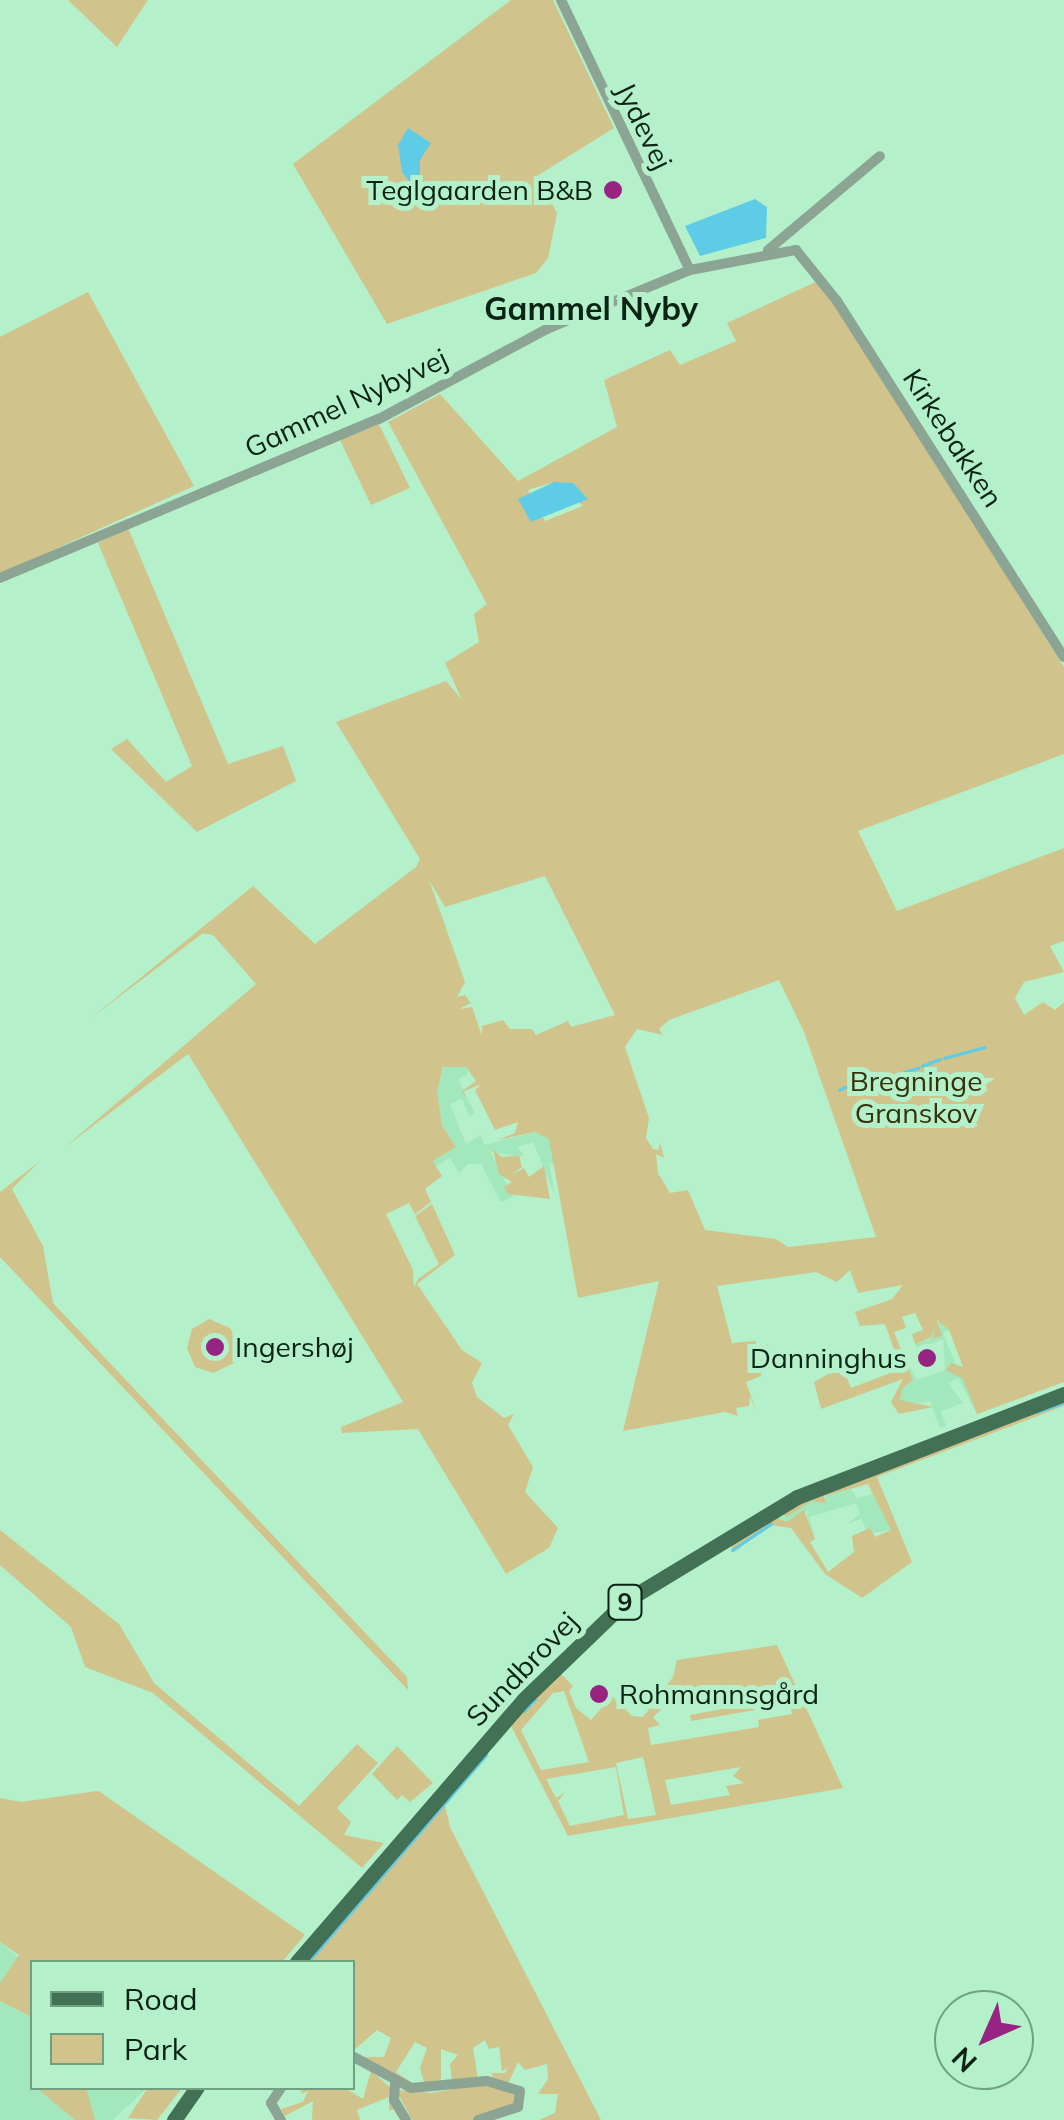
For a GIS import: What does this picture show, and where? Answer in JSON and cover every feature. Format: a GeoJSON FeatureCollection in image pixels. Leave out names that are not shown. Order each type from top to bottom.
{"type":"FeatureCollection","features":[{"type":"Feature","properties":{"kind":"main road","name":"Sundbrovej"},"geometry":{"type":"LineString","coordinates":[[299,1960],[522,1700],[627,1600],[785,1502],[1064,1394]]}},
{"type":"Feature","properties":{"kind":"main road"},"geometry":{"type":"LineString","coordinates":[[174,2120],[198,2090]]}},
{"type":"Feature","properties":{"kind":"main road"},"geometry":{"type":"LineString","coordinates":[[184,2120],[199,2090]]}},
{"type":"Feature","properties":{"kind":"street","name":"Jydevej"},"geometry":{"type":"LineString","coordinates":[[562,0],[690,270]]}},
{"type":"Feature","properties":{"kind":"street"},"geometry":{"type":"LineString","coordinates":[[767,251],[785,230],[880,156]]}},
{"type":"Feature","properties":{"kind":"street"},"geometry":{"type":"LineString","coordinates":[[785,230],[796,250]]}},
{"type":"Feature","properties":{"kind":"street","name":"Gammel Nybyvej"},"geometry":{"type":"LineString","coordinates":[[0,578],[379,418],[547,328],[690,270],[767,251],[796,250]]}},
{"type":"Feature","properties":{"kind":"street","name":"Kirkebakken"},"geometry":{"type":"LineString","coordinates":[[796,250],[826,284],[1064,657]]}},
{"type":"Feature","properties":{"kind":"street"},"geometry":{"type":"LineString","coordinates":[[355,2058],[395,2083],[423,2089],[492,2082],[520,2091],[517,2108],[478,2120]]}},
{"type":"Feature","properties":{"kind":"street"},"geometry":{"type":"LineString","coordinates":[[395,2083],[394,2100],[406,2120]]}},
{"type":"Feature","properties":{"kind":"street"},"geometry":{"type":"LineString","coordinates":[[263,2120],[278,2117],[270,2102],[279,2090]]}},
{"type":"Feature","properties":{"kind":"shaded area"},"geometry":{"type":"Polygon","coordinates":[[[444,1066],[466,1067],[468,1074],[458,1079],[475,1114],[469,1116],[462,1099],[450,1104],[466,1144],[481,1135],[484,1145],[536,1132],[549,1139],[557,1167],[549,1162],[555,1195],[533,1142],[517,1147],[524,1155],[519,1157],[490,1151],[513,1197],[501,1202],[478,1158],[481,1164],[468,1164],[459,1173],[450,1158],[436,1166],[433,1161],[456,1147],[442,1125],[436,1092],[444,1066]]]}},
{"type":"Feature","properties":{"kind":"shaded area"},"geometry":{"type":"Polygon","coordinates":[[[938,1319],[949,1330],[943,1332],[957,1368],[947,1369],[963,1378],[977,1414],[958,1378],[948,1383],[963,1403],[941,1411],[946,1426],[940,1428],[930,1401],[905,1406],[900,1400],[902,1389],[913,1380],[904,1356],[917,1380],[945,1370],[943,1339],[917,1350],[915,1344],[930,1339],[930,1329],[935,1327],[932,1339],[941,1336],[938,1319]]]}},
{"type":"Feature","properties":{"kind":"shaded area"},"geometry":{"type":"Polygon","coordinates":[[[851,1489],[857,1498],[874,1494],[892,1530],[852,1536],[866,1530],[862,1519],[848,1523],[860,1514],[856,1503],[809,1517],[816,1540],[807,1516],[808,1510],[787,1522],[772,1517],[811,1501],[826,1503],[825,1495],[851,1489]]]}},
{"type":"Feature","properties":{"kind":"shaded area"},"geometry":{"type":"Polygon","coordinates":[[[0,1942],[30,1967],[30,2090],[145,2090],[113,2120],[0,2120],[0,1942]]]}},
{"type":"Feature","properties":{"kind":"green space"},"geometry":{"type":"Polygon","coordinates":[[[68,0],[148,0],[117,47],[68,0]]]}},
{"type":"Feature","properties":{"kind":"green space"},"geometry":{"type":"Polygon","coordinates":[[[511,0],[553,0],[614,128],[537,176],[557,213],[548,258],[536,273],[387,324],[293,164],[511,0]]]}},
{"type":"Feature","properties":{"kind":"green space","name":"Bregninge Granskov"},"geometry":{"type":"Polygon","coordinates":[[[820,280],[1064,667],[1064,754],[858,831],[897,911],[1064,848],[1064,941],[1050,946],[1064,972],[1024,982],[1015,998],[1024,1015],[1043,1002],[1055,1010],[1064,1002],[1064,1382],[977,1414],[963,1379],[946,1370],[951,1363],[963,1367],[949,1330],[937,1320],[942,1336],[932,1339],[935,1327],[930,1338],[915,1344],[912,1334],[923,1330],[915,1313],[902,1317],[906,1328],[894,1332],[913,1380],[902,1389],[900,1400],[933,1407],[899,1414],[891,1402],[903,1379],[821,1409],[814,1382],[828,1374],[844,1371],[851,1388],[901,1369],[885,1324],[860,1326],[855,1312],[892,1299],[903,1285],[858,1293],[850,1270],[837,1282],[816,1272],[717,1286],[732,1343],[756,1341],[754,1350],[769,1344],[747,1365],[773,1356],[778,1369],[762,1365],[761,1376],[746,1382],[757,1413],[750,1396],[749,1406],[736,1408],[738,1416],[725,1412],[623,1431],[659,1281],[578,1298],[549,1139],[535,1132],[498,1140],[515,1133],[518,1122],[495,1130],[475,1090],[482,1084],[464,1091],[465,1098],[462,1091],[476,1081],[466,1067],[443,1067],[437,1092],[442,1125],[456,1147],[433,1161],[442,1176],[425,1189],[431,1202],[415,1214],[409,1203],[386,1214],[413,1270],[414,1287],[418,1279],[439,1264],[415,1216],[432,1204],[455,1255],[417,1284],[462,1350],[482,1363],[472,1383],[477,1397],[504,1418],[514,1414],[508,1425],[533,1467],[525,1492],[558,1528],[549,1548],[506,1574],[418,1429],[342,1433],[341,1427],[403,1402],[188,1054],[65,1147],[256,984],[213,935],[203,933],[90,1019],[253,886],[315,944],[416,867],[420,859],[336,722],[446,681],[462,700],[445,663],[479,642],[474,614],[487,604],[388,422],[440,394],[518,481],[617,427],[604,380],[670,350],[680,365],[736,341],[727,323],[820,280]],[[554,482],[528,490],[545,521],[583,506],[554,482]],[[545,876],[445,907],[429,880],[465,982],[457,997],[465,995],[471,1003],[459,1009],[472,1007],[482,1036],[482,1026],[503,1020],[510,1029],[532,1029],[536,1035],[568,1021],[571,1027],[615,1015],[545,876]],[[779,980],[669,1020],[659,1029],[663,1035],[637,1029],[625,1047],[649,1118],[646,1138],[653,1149],[659,1150],[660,1142],[664,1158],[656,1154],[658,1173],[670,1193],[688,1190],[705,1230],[776,1239],[788,1247],[876,1237],[804,1032],[779,980]]]}},
{"type":"Feature","properties":{"kind":"green space"},"geometry":{"type":"Polygon","coordinates":[[[88,292],[194,486],[0,574],[0,337],[88,292]]]}},
{"type":"Feature","properties":{"kind":"green space"},"geometry":{"type":"Polygon","coordinates":[[[379,424],[410,488],[371,505],[340,440],[379,424]]]}},
{"type":"Feature","properties":{"kind":"green space"},"geometry":{"type":"Polygon","coordinates":[[[128,528],[228,764],[283,746],[296,781],[197,832],[111,749],[127,739],[166,782],[192,766],[98,543],[128,528]]]}},
{"type":"Feature","properties":{"kind":"green space"},"geometry":{"type":"Polygon","coordinates":[[[493,1149],[501,1157],[519,1156],[522,1167],[512,1174],[524,1168],[529,1177],[544,1166],[550,1199],[508,1194],[504,1187],[512,1182],[499,1174],[493,1149]]]}},
{"type":"Feature","properties":{"kind":"green space"},"geometry":{"type":"Polygon","coordinates":[[[40,1161],[12,1189],[43,1246],[53,1303],[407,1677],[408,1690],[0,1257],[0,1192],[40,1161]]]}},
{"type":"Feature","properties":{"kind":"green space"},"geometry":{"type":"Polygon","coordinates":[[[209,1319],[230,1328],[239,1345],[234,1363],[213,1373],[195,1367],[187,1348],[192,1329],[209,1319]]]}},
{"type":"Feature","properties":{"kind":"green space"},"geometry":{"type":"Polygon","coordinates":[[[1064,1401],[1064,1406],[877,1477],[912,1562],[862,1598],[825,1574],[791,1528],[771,1525],[734,1552],[728,1540],[773,1517],[787,1522],[804,1510],[815,1539],[810,1542],[828,1572],[854,1552],[852,1536],[870,1528],[875,1537],[891,1530],[868,1484],[824,1496],[826,1503],[811,1501],[788,1516],[779,1514],[821,1492],[1064,1401]]]}},
{"type":"Feature","properties":{"kind":"green space"},"geometry":{"type":"Polygon","coordinates":[[[0,1530],[119,1624],[154,1683],[299,1806],[357,1744],[378,1763],[337,1808],[351,1822],[344,1835],[384,1843],[362,1868],[153,1693],[85,1667],[71,1627],[0,1565],[0,1530]]]}},
{"type":"Feature","properties":{"kind":"green space"},"geometry":{"type":"Polygon","coordinates":[[[777,1645],[843,1788],[568,1836],[510,1724],[559,1672],[573,1686],[569,1691],[576,1708],[591,1720],[612,1696],[632,1716],[643,1717],[673,1677],[677,1660],[777,1645]],[[781,1686],[663,1708],[653,1717],[660,1725],[648,1728],[651,1745],[759,1727],[758,1720],[792,1714],[790,1704],[691,1721],[690,1715],[788,1697],[781,1686]],[[564,1691],[553,1693],[521,1730],[541,1770],[589,1762],[564,1691]],[[643,1757],[616,1763],[628,1819],[656,1815],[643,1757]],[[616,1767],[546,1779],[556,1798],[565,1792],[558,1801],[570,1826],[624,1815],[616,1767]],[[741,1767],[665,1780],[671,1805],[730,1795],[726,1786],[744,1783],[733,1776],[741,1767]]]}},
{"type":"Feature","properties":{"kind":"green space"},"geometry":{"type":"Polygon","coordinates":[[[397,1746],[433,1783],[410,1802],[402,1795],[397,1800],[372,1774],[397,1746]]]}},
{"type":"Feature","properties":{"kind":"green space"},"geometry":{"type":"Polygon","coordinates":[[[100,1792],[305,1935],[284,1960],[30,1960],[30,2016],[0,2001],[0,1983],[19,1955],[0,1942],[0,1798],[21,1802],[100,1792]]]}},
{"type":"Feature","properties":{"kind":"green space"},"geometry":{"type":"Polygon","coordinates":[[[444,1801],[450,1827],[601,2120],[539,2120],[555,2113],[558,2094],[538,2094],[548,2079],[547,2064],[525,2070],[518,2062],[509,2082],[493,2079],[492,2073],[505,2073],[508,2068],[502,2071],[499,2047],[489,2049],[485,2040],[473,2048],[478,2079],[452,2082],[450,2064],[458,2055],[441,2049],[441,2079],[425,2086],[420,2068],[427,2048],[415,2042],[396,2072],[417,2086],[364,2057],[384,2057],[391,2038],[377,2030],[355,2049],[355,1960],[307,1960],[444,1801]]]}},
{"type":"Feature","properties":{"kind":"green space"},"geometry":{"type":"Polygon","coordinates":[[[371,2071],[390,2087],[395,2109],[389,2111],[389,2097],[357,2110],[360,2120],[312,2120],[313,2101],[285,2116],[281,2109],[303,2102],[308,2091],[301,2094],[302,2090],[348,2090],[363,2099],[371,2071]]]}},
{"type":"Feature","properties":{"kind":"green space"},"geometry":{"type":"Polygon","coordinates":[[[485,2084],[516,2091],[519,2102],[472,2120],[412,2120],[396,2090],[431,2093],[485,2084]]]}},
{"type":"Feature","properties":{"kind":"green space"},"geometry":{"type":"Polygon","coordinates":[[[39,2090],[87,2090],[95,2120],[75,2120],[39,2090]]]}},
{"type":"Feature","properties":{"kind":"green space"},"geometry":{"type":"Polygon","coordinates":[[[146,2090],[180,2090],[157,2120],[128,2118],[146,2090]]]}},
{"type":"Feature","properties":{"kind":"water"},"geometry":{"type":"Polygon","coordinates":[[[408,128],[431,143],[420,160],[420,180],[412,185],[402,172],[398,145],[408,128]]]}},
{"type":"Feature","properties":{"kind":"water"},"geometry":{"type":"Polygon","coordinates":[[[755,199],[767,207],[766,238],[700,256],[685,226],[755,199]]]}},
{"type":"Feature","properties":{"kind":"water"},"geometry":{"type":"Polygon","coordinates":[[[554,482],[573,483],[588,499],[531,522],[518,499],[554,482]]]}},
{"type":"Feature","properties":{"kind":"waterway"},"geometry":{"type":"LineString","coordinates":[[944,1058],[985,1047]]}},
{"type":"Feature","properties":{"kind":"waterway"},"geometry":{"type":"LineString","coordinates":[[922,1066],[940,1059]]}},
{"type":"Feature","properties":{"kind":"waterway"},"geometry":{"type":"LineString","coordinates":[[898,1074],[918,1068]]}},
{"type":"Feature","properties":{"kind":"waterway"},"geometry":{"type":"LineString","coordinates":[[874,1079],[892,1075]]}},
{"type":"Feature","properties":{"kind":"waterway"},"geometry":{"type":"LineString","coordinates":[[853,1085],[869,1080]]}},
{"type":"Feature","properties":{"kind":"waterway"},"geometry":{"type":"LineString","coordinates":[[839,1090],[848,1086]]}},
{"type":"Feature","properties":{"kind":"waterway"},"geometry":{"type":"LineString","coordinates":[[1037,1412],[1064,1402]]}},
{"type":"Feature","properties":{"kind":"waterway"},"geometry":{"type":"LineString","coordinates":[[732,1550],[771,1524]]}},
{"type":"Feature","properties":{"kind":"waterway"},"geometry":{"type":"LineString","coordinates":[[524,1711],[535,1699]]}},
{"type":"Feature","properties":{"kind":"waterway"},"geometry":{"type":"LineString","coordinates":[[310,1960],[486,1755]]}},
{"type":"Feature","properties":{"kind":"place","name":"Teglgaarden B&B"},"geometry":{"type":"Point","coordinates":[613,190]}},
{"type":"Feature","properties":{"kind":"place","name":"Ingershøj"},"geometry":{"type":"Point","coordinates":[215,1347]}},
{"type":"Feature","properties":{"kind":"place","name":"Danninghus"},"geometry":{"type":"Point","coordinates":[927,1358]}},
{"type":"Feature","properties":{"kind":"place","name":"Rohmannsgård"},"geometry":{"type":"Point","coordinates":[599,1694]}},
{"type":"Feature","properties":{"kind":"district","name":"Gammel Nyby"},"geometry":{"type":"Point","coordinates":[591,308]}}]}
